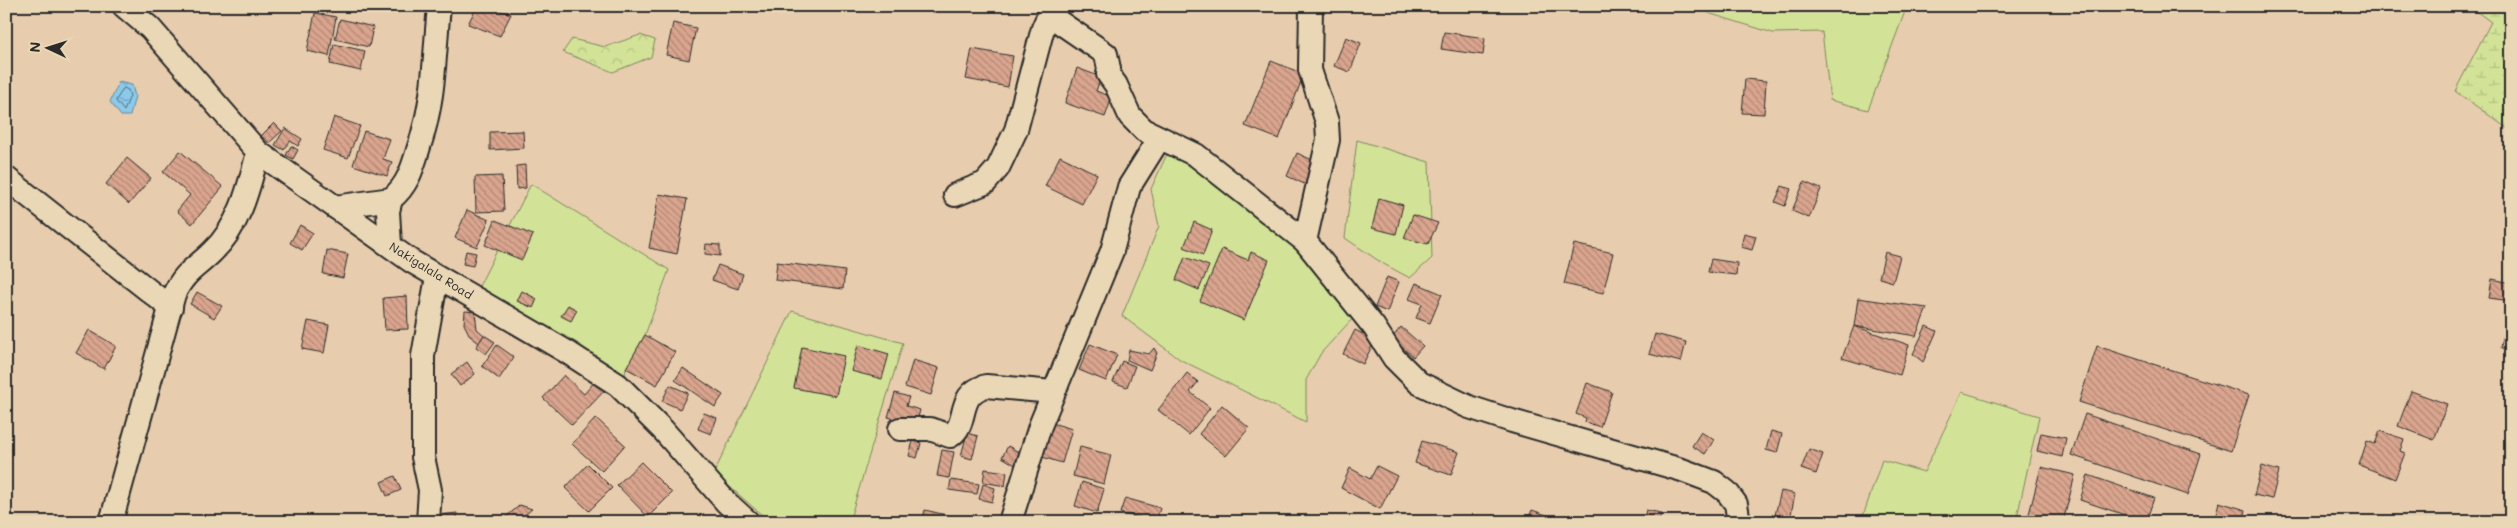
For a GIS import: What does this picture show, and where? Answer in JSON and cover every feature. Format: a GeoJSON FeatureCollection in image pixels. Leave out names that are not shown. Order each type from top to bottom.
{"type":"FeatureCollection","features":[{"type":"Feature","properties":{"kind":"street","name":"Nakigalala Road"},"geometry":{"type":"LineString","coordinates":[[124,6],[150,28],[258,152],[437,277],[567,352],[618,385],[663,430],[726,502],[748,522]]}},
{"type":"Feature","properties":{"kind":"street"},"geometry":{"type":"LineString","coordinates":[[390,246],[388,211],[391,199],[409,178],[425,129],[433,92],[439,6]]}},
{"type":"Feature","properties":{"kind":"street"},"geometry":{"type":"LineString","coordinates":[[1305,241],[1328,140],[1327,122],[1310,70],[1311,6]]}},
{"type":"Feature","properties":{"kind":"street"},"geometry":{"type":"LineString","coordinates":[[955,194],[986,182],[998,168],[1016,130],[1043,28],[1053,11],[1106,54],[1108,74],[1116,85],[1130,116],[1144,130],[1196,155],[1305,241],[1374,327],[1394,358],[1419,383],[1469,407],[1512,422],[1682,470],[1714,482],[1727,492],[1736,504],[1739,522]]}},
{"type":"Feature","properties":{"kind":"street"},"geometry":{"type":"LineString","coordinates":[[1010,522],[1053,392],[1112,251],[1129,187],[1160,138]]}},
{"type":"Feature","properties":{"kind":"street"},"geometry":{"type":"LineString","coordinates":[[111,522],[174,294],[184,276],[212,253],[230,228],[246,196],[258,152]]}},
{"type":"Feature","properties":{"kind":"street"},"geometry":{"type":"LineString","coordinates":[[6,178],[171,308]]}},
{"type":"Feature","properties":{"kind":"street"},"geometry":{"type":"LineString","coordinates":[[335,207],[391,199]]}},
{"type":"Feature","properties":{"kind":"street"},"geometry":{"type":"LineString","coordinates":[[428,522],[430,490],[423,457],[423,356],[437,277]]}},
{"type":"Feature","properties":{"kind":"street"},"geometry":{"type":"LineString","coordinates":[[900,429],[930,429],[950,436],[956,432],[969,394],[975,388],[986,386],[1053,392]]}},
{"type":"Feature","properties":{"kind":"green space"},"geometry":{"type":"Polygon","coordinates":[[[1712,6],[1907,6],[1868,110],[1830,100],[1822,32],[1773,33],[1708,13],[1712,6]]]}},
{"type":"Feature","properties":{"kind":"green space"},"geometry":{"type":"Polygon","coordinates":[[[2469,6],[2511,6],[2511,131],[2455,91],[2491,22],[2469,6]]]}},
{"type":"Feature","properties":{"kind":"green space"},"geometry":{"type":"Polygon","coordinates":[[[640,35],[655,40],[651,57],[613,72],[563,52],[572,39],[605,47],[640,35]]]}},
{"type":"Feature","properties":{"kind":"green space"},"geometry":{"type":"Polygon","coordinates":[[[1357,140],[1429,162],[1432,258],[1410,278],[1382,263],[1345,238],[1357,140]]]}},
{"type":"Feature","properties":{"kind":"green space"},"geometry":{"type":"Polygon","coordinates":[[[1177,147],[1238,191],[1363,307],[1321,353],[1306,380],[1306,422],[1181,360],[1122,316],[1159,226],[1151,189],[1166,156],[1177,147]]]}},
{"type":"Feature","properties":{"kind":"green space"},"geometry":{"type":"Polygon","coordinates":[[[531,184],[669,270],[645,335],[626,368],[624,382],[476,292],[531,184]]]}},
{"type":"Feature","properties":{"kind":"green space"},"geometry":{"type":"Polygon","coordinates":[[[792,311],[903,343],[849,522],[770,522],[714,473],[792,311]]]}},
{"type":"Feature","properties":{"kind":"green space"},"geometry":{"type":"Polygon","coordinates":[[[1962,392],[2039,416],[2016,522],[1861,522],[1882,460],[1924,472],[1962,392]]]}},
{"type":"Feature","properties":{"kind":"water"},"geometry":{"type":"Polygon","coordinates":[[[119,82],[132,85],[135,96],[130,116],[121,116],[110,102],[119,82]]]}},
{"type":"Feature","properties":{"kind":"building"},"geometry":{"type":"Polygon","coordinates":[[[477,6],[486,6],[511,14],[500,36],[468,24],[477,6]]]}},
{"type":"Feature","properties":{"kind":"building"},"geometry":{"type":"Polygon","coordinates":[[[315,13],[336,17],[329,56],[307,51],[315,13]]]}},
{"type":"Feature","properties":{"kind":"building"},"geometry":{"type":"Polygon","coordinates":[[[340,19],[373,27],[369,47],[335,39],[340,19]]]}},
{"type":"Feature","properties":{"kind":"building"},"geometry":{"type":"Polygon","coordinates":[[[673,23],[696,28],[689,60],[666,55],[673,23]]]}},
{"type":"Feature","properties":{"kind":"building"},"geometry":{"type":"Polygon","coordinates":[[[1444,32],[1485,38],[1483,55],[1441,49],[1444,32]]]}},
{"type":"Feature","properties":{"kind":"building"},"geometry":{"type":"Polygon","coordinates":[[[1346,37],[1361,43],[1350,72],[1334,66],[1346,37]]]}},
{"type":"Feature","properties":{"kind":"building"},"geometry":{"type":"Polygon","coordinates":[[[334,44],[365,51],[361,71],[330,64],[334,44]]]}},
{"type":"Feature","properties":{"kind":"building"},"geometry":{"type":"Polygon","coordinates":[[[972,49],[1013,56],[1008,87],[966,79],[972,49]]]}},
{"type":"Feature","properties":{"kind":"building"},"geometry":{"type":"Polygon","coordinates":[[[1271,61],[1304,74],[1279,139],[1245,126],[1271,61]]]}},
{"type":"Feature","properties":{"kind":"building"},"geometry":{"type":"Polygon","coordinates":[[[1077,68],[1101,77],[1096,91],[1112,97],[1105,117],[1065,103],[1077,68]]]}},
{"type":"Feature","properties":{"kind":"building"},"geometry":{"type":"Polygon","coordinates":[[[1745,79],[1766,81],[1764,114],[1742,113],[1745,79]]]}},
{"type":"Feature","properties":{"kind":"building"},"geometry":{"type":"Polygon","coordinates":[[[334,117],[360,126],[348,158],[323,150],[334,117]]]}},
{"type":"Feature","properties":{"kind":"building"},"geometry":{"type":"Polygon","coordinates":[[[274,123],[282,131],[269,143],[261,136],[274,123]]]}},
{"type":"Feature","properties":{"kind":"building"},"geometry":{"type":"Polygon","coordinates":[[[285,128],[302,139],[298,146],[290,141],[284,150],[275,145],[285,128]]]}},
{"type":"Feature","properties":{"kind":"building"},"geometry":{"type":"Polygon","coordinates":[[[364,131],[390,139],[383,159],[392,162],[387,176],[353,165],[364,131]]]}},
{"type":"Feature","properties":{"kind":"building"},"geometry":{"type":"Polygon","coordinates":[[[523,131],[524,148],[490,150],[490,132],[523,131]]]}},
{"type":"Feature","properties":{"kind":"building"},"geometry":{"type":"Polygon","coordinates":[[[291,146],[298,150],[293,159],[286,155],[291,146]]]}},
{"type":"Feature","properties":{"kind":"building"},"geometry":{"type":"Polygon","coordinates":[[[180,151],[223,187],[192,224],[177,211],[190,195],[163,172],[180,151]]]}},
{"type":"Feature","properties":{"kind":"building"},"geometry":{"type":"Polygon","coordinates":[[[1297,153],[1323,165],[1313,188],[1287,176],[1297,153]]]}},
{"type":"Feature","properties":{"kind":"building"},"geometry":{"type":"Polygon","coordinates":[[[1060,156],[1097,174],[1082,204],[1045,186],[1060,156]]]}},
{"type":"Feature","properties":{"kind":"building"},"geometry":{"type":"Polygon","coordinates":[[[127,158],[151,178],[129,204],[106,184],[127,158]]]}},
{"type":"Feature","properties":{"kind":"building"},"geometry":{"type":"Polygon","coordinates":[[[525,165],[526,188],[517,189],[516,166],[525,165]]]}},
{"type":"Feature","properties":{"kind":"building"},"geometry":{"type":"Polygon","coordinates":[[[502,176],[504,211],[476,212],[475,177],[502,176]]]}},
{"type":"Feature","properties":{"kind":"building"},"geometry":{"type":"Polygon","coordinates":[[[1804,182],[1821,189],[1809,218],[1792,211],[1804,182]]]}},
{"type":"Feature","properties":{"kind":"building"},"geometry":{"type":"Polygon","coordinates":[[[1782,186],[1791,189],[1785,206],[1775,202],[1782,186]]]}},
{"type":"Feature","properties":{"kind":"building"},"geometry":{"type":"Polygon","coordinates":[[[659,194],[687,199],[677,254],[649,248],[659,194]]]}},
{"type":"Feature","properties":{"kind":"building"},"geometry":{"type":"Polygon","coordinates":[[[1379,198],[1403,205],[1396,234],[1372,228],[1379,198]]]}},
{"type":"Feature","properties":{"kind":"building"},"geometry":{"type":"Polygon","coordinates":[[[467,210],[489,220],[477,247],[455,238],[467,210]]]}},
{"type":"Feature","properties":{"kind":"building"},"geometry":{"type":"Polygon","coordinates":[[[1413,215],[1438,223],[1428,244],[1404,238],[1413,215]]]}},
{"type":"Feature","properties":{"kind":"building"},"geometry":{"type":"Polygon","coordinates":[[[495,220],[533,235],[522,260],[485,245],[495,220]]]}},
{"type":"Feature","properties":{"kind":"building"},"geometry":{"type":"Polygon","coordinates":[[[1194,222],[1212,230],[1203,255],[1184,247],[1194,222]]]}},
{"type":"Feature","properties":{"kind":"building"},"geometry":{"type":"Polygon","coordinates":[[[300,225],[313,233],[302,250],[290,243],[300,225]]]}},
{"type":"Feature","properties":{"kind":"building"},"geometry":{"type":"Polygon","coordinates":[[[1744,233],[1756,236],[1752,250],[1741,247],[1744,233]]]}},
{"type":"Feature","properties":{"kind":"building"},"geometry":{"type":"Polygon","coordinates":[[[706,244],[720,245],[720,256],[705,254],[706,244]]]}},
{"type":"Feature","properties":{"kind":"building"},"geometry":{"type":"Polygon","coordinates":[[[1574,244],[1613,253],[1603,293],[1564,284],[1574,244]]]}},
{"type":"Feature","properties":{"kind":"building"},"geometry":{"type":"Polygon","coordinates":[[[1222,249],[1248,260],[1251,252],[1269,260],[1244,320],[1200,301],[1222,249]]]}},
{"type":"Feature","properties":{"kind":"building"},"geometry":{"type":"Polygon","coordinates":[[[327,250],[348,254],[343,278],[323,274],[327,250]]]}},
{"type":"Feature","properties":{"kind":"building"},"geometry":{"type":"Polygon","coordinates":[[[466,251],[476,253],[473,266],[463,264],[466,251]]]}},
{"type":"Feature","properties":{"kind":"building"},"geometry":{"type":"Polygon","coordinates":[[[1885,252],[1900,256],[1893,282],[1879,278],[1885,252]]]}},
{"type":"Feature","properties":{"kind":"building"},"geometry":{"type":"Polygon","coordinates":[[[1185,257],[1209,266],[1199,290],[1176,280],[1185,257]]]}},
{"type":"Feature","properties":{"kind":"building"},"geometry":{"type":"Polygon","coordinates":[[[1711,259],[1737,263],[1736,275],[1708,272],[1711,259]]]}},
{"type":"Feature","properties":{"kind":"building"},"geometry":{"type":"Polygon","coordinates":[[[777,262],[845,271],[843,289],[775,280],[777,262]]]}},
{"type":"Feature","properties":{"kind":"building"},"geometry":{"type":"Polygon","coordinates":[[[718,265],[743,274],[738,289],[712,280],[718,265]]]}},
{"type":"Feature","properties":{"kind":"building"},"geometry":{"type":"Polygon","coordinates":[[[1387,277],[1399,282],[1387,312],[1375,307],[1387,277]]]}},
{"type":"Feature","properties":{"kind":"building"},"geometry":{"type":"Polygon","coordinates":[[[2492,279],[2511,283],[2511,301],[2489,298],[2492,279]]]}},
{"type":"Feature","properties":{"kind":"building"},"geometry":{"type":"Polygon","coordinates":[[[1416,283],[1442,294],[1430,323],[1416,318],[1422,304],[1409,299],[1416,283]]]}},
{"type":"Feature","properties":{"kind":"building"},"geometry":{"type":"Polygon","coordinates":[[[522,291],[537,299],[533,308],[517,301],[522,291]]]}},
{"type":"Feature","properties":{"kind":"building"},"geometry":{"type":"Polygon","coordinates":[[[197,292],[222,306],[214,318],[190,304],[197,292]]]}},
{"type":"Feature","properties":{"kind":"building"},"geometry":{"type":"Polygon","coordinates":[[[407,296],[408,329],[385,330],[383,298],[407,296]]]}},
{"type":"Feature","properties":{"kind":"building"},"geometry":{"type":"Polygon","coordinates":[[[1858,298],[1927,308],[1916,336],[1854,326],[1858,298]]]}},
{"type":"Feature","properties":{"kind":"building"},"geometry":{"type":"Polygon","coordinates":[[[568,305],[577,310],[571,321],[561,316],[568,305]]]}},
{"type":"Feature","properties":{"kind":"building"},"geometry":{"type":"Polygon","coordinates":[[[2508,310],[2511,310],[2511,349],[2501,348],[2508,310]]]}},
{"type":"Feature","properties":{"kind":"building"},"geometry":{"type":"Polygon","coordinates":[[[465,311],[475,312],[477,329],[484,335],[479,343],[470,336],[464,324],[465,311]]]}},
{"type":"Feature","properties":{"kind":"building"},"geometry":{"type":"Polygon","coordinates":[[[308,321],[329,325],[324,353],[302,349],[308,321]]]}},
{"type":"Feature","properties":{"kind":"building"},"geometry":{"type":"Polygon","coordinates":[[[1854,326],[1909,345],[1900,375],[1842,358],[1854,326]]]}},
{"type":"Feature","properties":{"kind":"building"},"geometry":{"type":"Polygon","coordinates":[[[1926,326],[1937,331],[1923,362],[1913,354],[1926,326]]]}},
{"type":"Feature","properties":{"kind":"building"},"geometry":{"type":"Polygon","coordinates":[[[1401,327],[1423,346],[1413,357],[1392,338],[1401,327]]]}},
{"type":"Feature","properties":{"kind":"building"},"geometry":{"type":"Polygon","coordinates":[[[89,330],[116,346],[104,369],[76,353],[89,330]]]}},
{"type":"Feature","properties":{"kind":"building"},"geometry":{"type":"Polygon","coordinates":[[[1355,330],[1375,340],[1363,364],[1343,354],[1355,330]]]}},
{"type":"Feature","properties":{"kind":"building"},"geometry":{"type":"Polygon","coordinates":[[[1655,334],[1686,342],[1681,362],[1649,354],[1655,334]]]}},
{"type":"Feature","properties":{"kind":"building"},"geometry":{"type":"Polygon","coordinates":[[[484,335],[495,342],[486,354],[476,347],[484,335]]]}},
{"type":"Feature","properties":{"kind":"building"},"geometry":{"type":"Polygon","coordinates":[[[645,335],[675,352],[657,385],[626,368],[645,335]]]}},
{"type":"Feature","properties":{"kind":"building"},"geometry":{"type":"Polygon","coordinates":[[[1090,344],[1117,355],[1106,381],[1079,370],[1090,344]]]}},
{"type":"Feature","properties":{"kind":"building"},"geometry":{"type":"Polygon","coordinates":[[[497,345],[514,357],[499,379],[482,366],[497,345]]]}},
{"type":"Feature","properties":{"kind":"building"},"geometry":{"type":"Polygon","coordinates":[[[858,345],[889,354],[882,379],[851,371],[858,345]]]}},
{"type":"Feature","properties":{"kind":"building"},"geometry":{"type":"Polygon","coordinates":[[[2097,346],[2249,395],[2231,451],[2079,402],[2097,346]]]}},
{"type":"Feature","properties":{"kind":"building"},"geometry":{"type":"Polygon","coordinates":[[[802,347],[844,356],[836,396],[794,388],[802,347]]]}},
{"type":"Feature","properties":{"kind":"building"},"geometry":{"type":"Polygon","coordinates":[[[1154,348],[1157,353],[1150,370],[1127,360],[1129,350],[1149,354],[1154,348]]]}},
{"type":"Feature","properties":{"kind":"building"},"geometry":{"type":"Polygon","coordinates":[[[913,360],[939,368],[931,395],[905,387],[913,360]]]}},
{"type":"Feature","properties":{"kind":"building"},"geometry":{"type":"Polygon","coordinates":[[[1122,361],[1135,366],[1127,387],[1113,382],[1122,361]]]}},
{"type":"Feature","properties":{"kind":"building"},"geometry":{"type":"Polygon","coordinates":[[[467,362],[475,374],[460,386],[451,374],[467,362]]]}},
{"type":"Feature","properties":{"kind":"building"},"geometry":{"type":"Polygon","coordinates":[[[683,368],[723,395],[715,407],[675,380],[683,368]]]}},
{"type":"Feature","properties":{"kind":"building"},"geometry":{"type":"Polygon","coordinates":[[[1187,373],[1198,382],[1190,392],[1210,408],[1189,435],[1158,410],[1187,373]]]}},
{"type":"Feature","properties":{"kind":"building"},"geometry":{"type":"Polygon","coordinates":[[[564,375],[584,394],[596,380],[606,389],[572,425],[543,398],[564,375]]]}},
{"type":"Feature","properties":{"kind":"building"},"geometry":{"type":"Polygon","coordinates":[[[1587,383],[1612,392],[1600,427],[1585,422],[1586,418],[1576,414],[1587,383]]]}},
{"type":"Feature","properties":{"kind":"building"},"geometry":{"type":"Polygon","coordinates":[[[670,385],[688,393],[680,409],[662,401],[670,385]]]}},
{"type":"Feature","properties":{"kind":"building"},"geometry":{"type":"Polygon","coordinates":[[[2411,391],[2447,404],[2434,440],[2398,426],[2411,391]]]}},
{"type":"Feature","properties":{"kind":"building"},"geometry":{"type":"Polygon","coordinates":[[[895,393],[909,397],[906,406],[920,410],[916,425],[888,417],[895,393]]]}},
{"type":"Feature","properties":{"kind":"building"},"geometry":{"type":"Polygon","coordinates":[[[1222,405],[1249,428],[1226,456],[1199,434],[1222,405]]]}},
{"type":"Feature","properties":{"kind":"building"},"geometry":{"type":"Polygon","coordinates":[[[704,413],[717,418],[711,434],[698,429],[704,413]]]}},
{"type":"Feature","properties":{"kind":"building"},"geometry":{"type":"Polygon","coordinates":[[[2085,414],[2201,454],[2188,495],[2071,455],[2085,414]]]}},
{"type":"Feature","properties":{"kind":"building"},"geometry":{"type":"Polygon","coordinates":[[[596,418],[625,445],[602,471],[572,444],[596,418]]]}},
{"type":"Feature","properties":{"kind":"building"},"geometry":{"type":"Polygon","coordinates":[[[1049,422],[1072,429],[1062,463],[1039,456],[1049,422]]]}},
{"type":"Feature","properties":{"kind":"building"},"geometry":{"type":"Polygon","coordinates":[[[1771,431],[1782,434],[1777,453],[1766,450],[1771,431]]]}},
{"type":"Feature","properties":{"kind":"building"},"geometry":{"type":"Polygon","coordinates":[[[2380,431],[2404,439],[2400,451],[2405,453],[2395,479],[2359,465],[2367,441],[2375,444],[2380,431]]]}},
{"type":"Feature","properties":{"kind":"building"},"geometry":{"type":"Polygon","coordinates":[[[1701,432],[1714,440],[1705,454],[1692,446],[1701,432]]]}},
{"type":"Feature","properties":{"kind":"building"},"geometry":{"type":"Polygon","coordinates":[[[967,433],[978,436],[972,459],[961,456],[967,433]]]}},
{"type":"Feature","properties":{"kind":"building"},"geometry":{"type":"Polygon","coordinates":[[[2041,433],[2066,438],[2062,457],[2037,451],[2041,433]]]}},
{"type":"Feature","properties":{"kind":"building"},"geometry":{"type":"Polygon","coordinates":[[[913,441],[921,443],[917,458],[909,456],[913,441]]]}},
{"type":"Feature","properties":{"kind":"building"},"geometry":{"type":"Polygon","coordinates":[[[1422,441],[1459,452],[1451,475],[1415,463],[1422,441]]]}},
{"type":"Feature","properties":{"kind":"building"},"geometry":{"type":"Polygon","coordinates":[[[1008,446],[1024,455],[1017,466],[1002,457],[1008,446]]]}},
{"type":"Feature","properties":{"kind":"building"},"geometry":{"type":"Polygon","coordinates":[[[1080,447],[1111,455],[1104,484],[1073,476],[1080,447]]]}},
{"type":"Feature","properties":{"kind":"building"},"geometry":{"type":"Polygon","coordinates":[[[1809,449],[1823,454],[1816,474],[1801,469],[1809,449]]]}},
{"type":"Feature","properties":{"kind":"building"},"geometry":{"type":"Polygon","coordinates":[[[942,450],[954,452],[949,478],[937,476],[942,450]]]}},
{"type":"Feature","properties":{"kind":"building"},"geometry":{"type":"Polygon","coordinates":[[[641,462],[672,493],[648,517],[617,485],[641,462]]]}},
{"type":"Feature","properties":{"kind":"building"},"geometry":{"type":"Polygon","coordinates":[[[588,464],[612,488],[589,511],[565,488],[588,464]]]}},
{"type":"Feature","properties":{"kind":"building"},"geometry":{"type":"Polygon","coordinates":[[[1377,466],[1397,476],[1380,509],[1341,488],[1350,468],[1370,479],[1377,466]]]}},
{"type":"Feature","properties":{"kind":"building"},"geometry":{"type":"Polygon","coordinates":[[[2262,466],[2279,471],[2272,499],[2254,495],[2262,466]]]}},
{"type":"Feature","properties":{"kind":"building"},"geometry":{"type":"Polygon","coordinates":[[[2041,467],[2075,475],[2063,522],[2027,522],[2041,467]]]}},
{"type":"Feature","properties":{"kind":"building"},"geometry":{"type":"Polygon","coordinates":[[[985,469],[1007,472],[1005,486],[983,482],[985,469]]]}},
{"type":"Feature","properties":{"kind":"building"},"geometry":{"type":"Polygon","coordinates":[[[2088,475],[2154,498],[2146,522],[2080,500],[2088,475]]]}},
{"type":"Feature","properties":{"kind":"building"},"geometry":{"type":"Polygon","coordinates":[[[395,476],[401,490],[387,496],[381,482],[395,476]]]}},
{"type":"Feature","properties":{"kind":"building"},"geometry":{"type":"Polygon","coordinates":[[[951,480],[979,484],[977,494],[949,490],[951,480]]]}},
{"type":"Feature","properties":{"kind":"building"},"geometry":{"type":"Polygon","coordinates":[[[1082,482],[1104,489],[1097,513],[1075,506],[1082,482]]]}},
{"type":"Feature","properties":{"kind":"building"},"geometry":{"type":"Polygon","coordinates":[[[983,484],[995,488],[992,502],[979,499],[983,484]]]}},
{"type":"Feature","properties":{"kind":"building"},"geometry":{"type":"Polygon","coordinates":[[[1781,491],[1795,494],[1790,519],[1775,515],[1781,491]]]}},
{"type":"Feature","properties":{"kind":"building"},"geometry":{"type":"Polygon","coordinates":[[[1125,498],[1160,508],[1156,522],[1120,513],[1125,498]]]}},
{"type":"Feature","properties":{"kind":"building"},"geometry":{"type":"Polygon","coordinates":[[[2219,502],[2246,510],[2243,522],[2214,522],[2219,502]]]}},
{"type":"Feature","properties":{"kind":"building"},"geometry":{"type":"Polygon","coordinates":[[[520,505],[532,509],[516,522],[500,522],[520,505]]]}},
{"type":"Feature","properties":{"kind":"building"},"geometry":{"type":"Polygon","coordinates":[[[925,510],[955,517],[954,522],[922,522],[925,510]]]}},
{"type":"Feature","properties":{"kind":"building"},"geometry":{"type":"Polygon","coordinates":[[[1532,510],[1555,518],[1553,522],[1527,522],[1532,510]]]}},
{"type":"Feature","properties":{"kind":"building"},"geometry":{"type":"Polygon","coordinates":[[[1646,510],[1661,513],[1659,522],[1643,522],[1646,510]]]}},
{"type":"Feature","properties":{"kind":"building"},"geometry":{"type":"Polygon","coordinates":[[[457,513],[458,522],[440,522],[439,515],[457,513]]]}}]}
